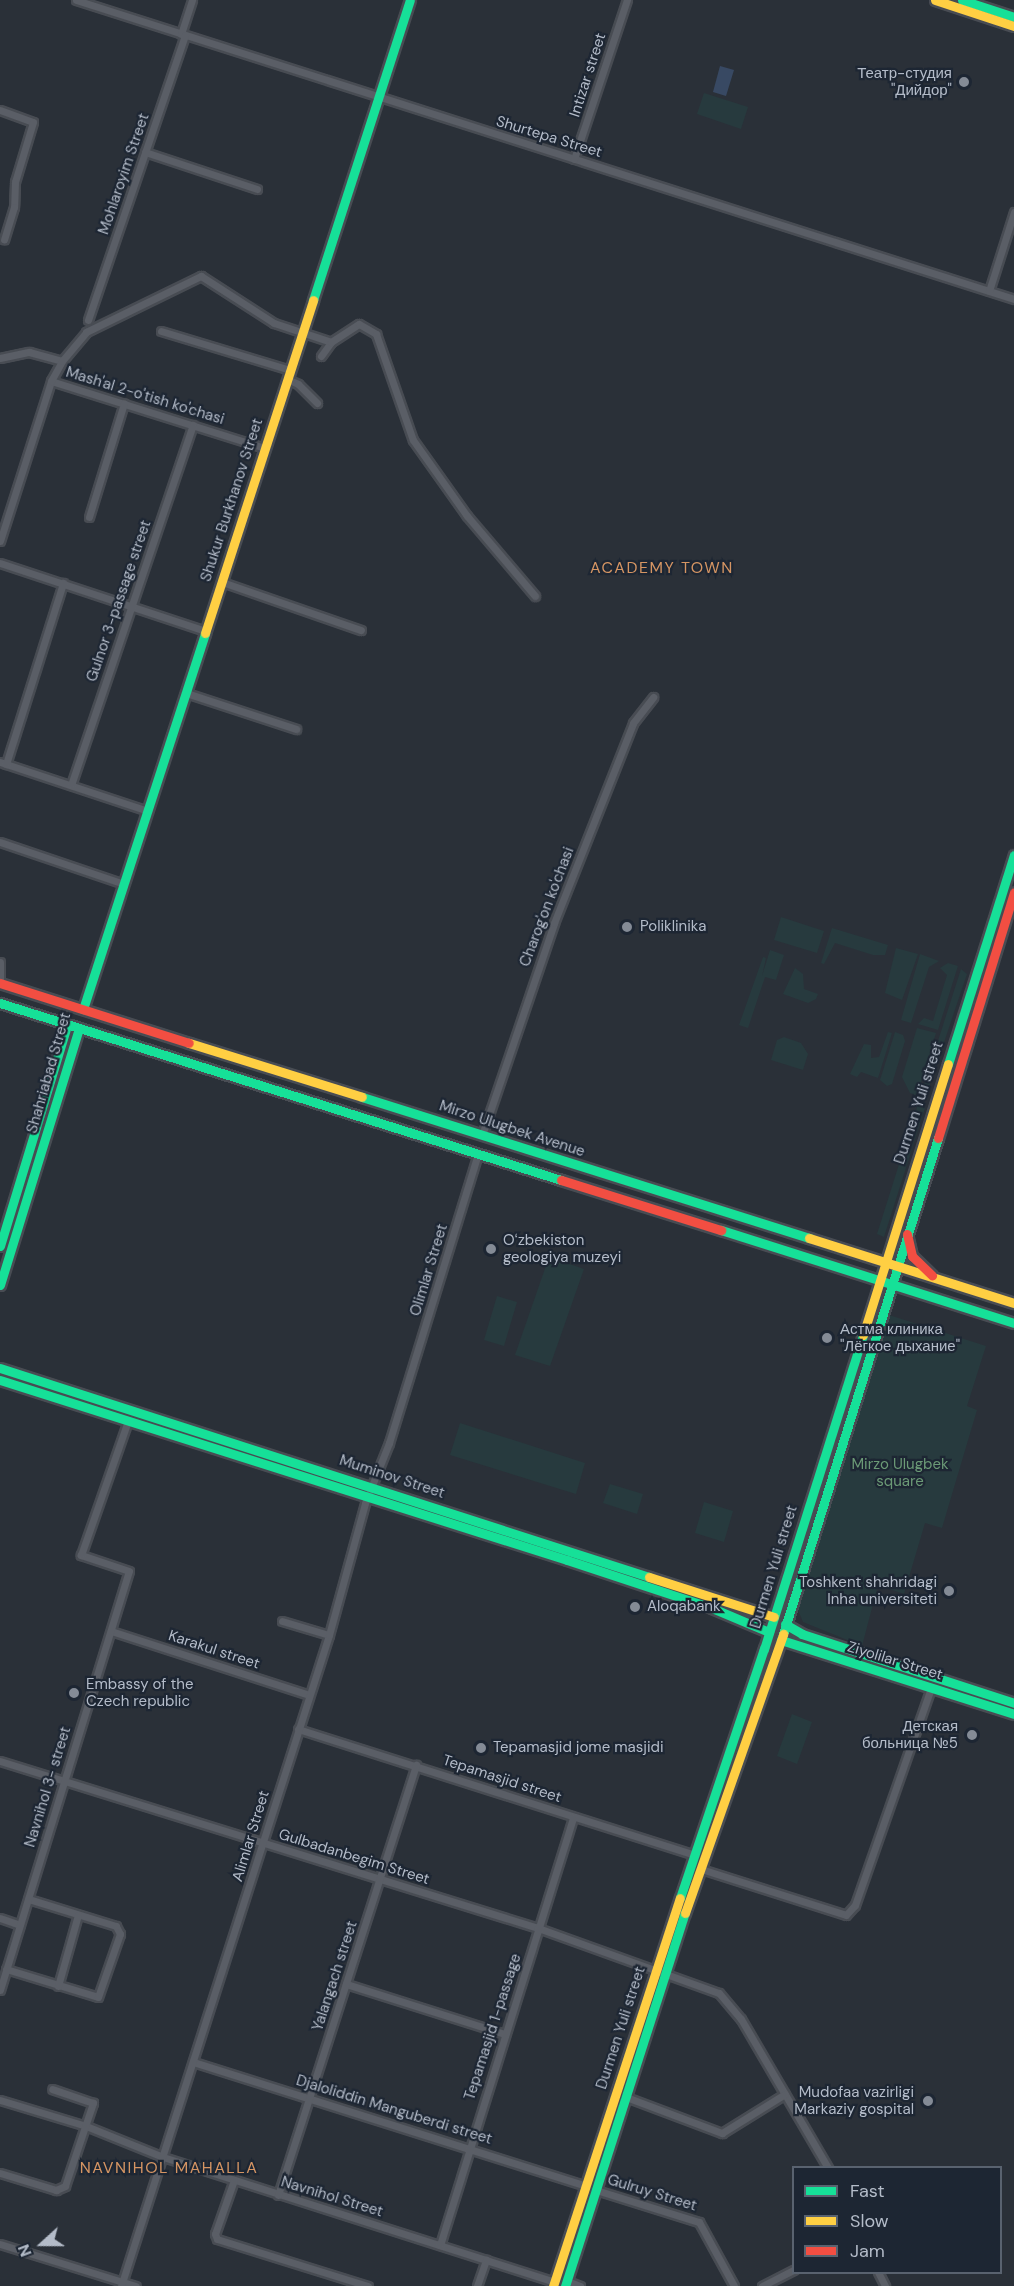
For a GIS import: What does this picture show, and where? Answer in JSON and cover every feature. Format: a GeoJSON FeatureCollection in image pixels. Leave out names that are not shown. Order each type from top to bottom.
{"type":"FeatureCollection","features":[{"type":"Feature","properties":{"kind":"main road","name":"Shukur Burkhanov Street"},"geometry":{"type":"LineString","coordinates":[[83,1009],[410,0]]}},
{"type":"Feature","properties":{"kind":"main road"},"geometry":{"type":"LineString","coordinates":[[935,0],[1014,26]]}},
{"type":"Feature","properties":{"kind":"main road"},"geometry":{"type":"LineString","coordinates":[[962,0],[1014,17]]}},
{"type":"Feature","properties":{"kind":"main road","name":"Durmen Yuli street"},"geometry":{"type":"LineString","coordinates":[[566,2283],[586,2186],[661,1969],[770,1632],[884,1262],[1014,855]]}},
{"type":"Feature","properties":{"kind":"main road","name":"Durmen Yuli street"},"geometry":{"type":"LineString","coordinates":[[555,2282],[596,2190],[626,2097],[661,1969],[701,1869],[781,1640],[906,1228],[1014,893]]}},
{"type":"Feature","properties":{"kind":"main road","name":"Mirzo Ulugbek Avenue"},"geometry":{"type":"LineString","coordinates":[[0,983],[1014,1303]]}},
{"type":"Feature","properties":{"kind":"main road"},"geometry":{"type":"LineString","coordinates":[[0,1003],[1014,1323]]}},
{"type":"Feature","properties":{"kind":"main road","name":"Shahriabad Street"},"geometry":{"type":"LineString","coordinates":[[0,1246],[67,1024],[83,1009]]}},
{"type":"Feature","properties":{"kind":"main road","name":"Shahriabad Street"},"geometry":{"type":"LineString","coordinates":[[0,1285],[83,1009]]}},
{"type":"Feature","properties":{"kind":"main road"},"geometry":{"type":"LineString","coordinates":[[375,1121],[381,1103]]}},
{"type":"Feature","properties":{"kind":"main road"},"geometry":{"type":"LineString","coordinates":[[580,1186],[586,1168]]}},
{"type":"Feature","properties":{"kind":"main road"},"geometry":{"type":"LineString","coordinates":[[906,1228],[912,1256],[937,1279]]}},
{"type":"Feature","properties":{"kind":"main road","name":"Muminov Street"},"geometry":{"type":"LineString","coordinates":[[0,1368],[774,1617]]}},
{"type":"Feature","properties":{"kind":"main road","name":"Muminov Street"},"geometry":{"type":"LineString","coordinates":[[0,1380],[712,1608],[770,1632]]}},
{"type":"Feature","properties":{"kind":"main road","name":"Ziyolilar Street"},"geometry":{"type":"LineString","coordinates":[[774,1617],[806,1635],[1014,1703]]}},
{"type":"Feature","properties":{"kind":"main road","name":"Ziyolilar Street"},"geometry":{"type":"LineString","coordinates":[[770,1632],[781,1640],[1014,1714]]}},
{"type":"Feature","properties":{"kind":"main road"},"geometry":{"type":"LineString","coordinates":[[555,2282],[566,2283]]}},
{"type":"Feature","properties":{"kind":"street","name":"Shurtepa Street"},"geometry":{"type":"LineString","coordinates":[[76,0],[1014,299]]}},
{"type":"Feature","properties":{"kind":"street","name":"Mohlaroyim Street"},"geometry":{"type":"LineString","coordinates":[[88,320],[145,152],[192,0]]}},
{"type":"Feature","properties":{"kind":"street","name":"Intizаr street"},"geometry":{"type":"LineString","coordinates":[[574,159],[627,0]]}},
{"type":"Feature","properties":{"kind":"street"},"geometry":{"type":"LineString","coordinates":[[0,110],[33,122],[15,182],[14,207],[4,239]]}},
{"type":"Feature","properties":{"kind":"street"},"geometry":{"type":"LineString","coordinates":[[145,152],[257,189]]}},
{"type":"Feature","properties":{"kind":"street"},"geometry":{"type":"LineString","coordinates":[[989,291],[1014,212]]}},
{"type":"Feature","properties":{"kind":"street"},"geometry":{"type":"LineString","coordinates":[[0,541],[51,381],[62,361],[86,332],[201,276],[274,323],[331,342]]}},
{"type":"Feature","properties":{"kind":"street"},"geometry":{"type":"LineString","coordinates":[[321,356],[331,342],[359,324],[376,334],[413,440],[466,516],[535,596]]}},
{"type":"Feature","properties":{"kind":"street"},"geometry":{"type":"LineString","coordinates":[[161,331],[289,374],[317,403]]}},
{"type":"Feature","properties":{"kind":"street"},"geometry":{"type":"LineString","coordinates":[[0,358],[29,352],[62,361]]}},
{"type":"Feature","properties":{"kind":"street","name":"Mash'al 2-o'tish ko'chasi"},"geometry":{"type":"LineString","coordinates":[[51,381],[265,448]]}},
{"type":"Feature","properties":{"kind":"street"},"geometry":{"type":"LineString","coordinates":[[88,517],[124,403]]}},
{"type":"Feature","properties":{"kind":"street","name":"Gulnor 3-passage street"},"geometry":{"type":"LineString","coordinates":[[71,785],[193,425]]}},
{"type":"Feature","properties":{"kind":"street"},"geometry":{"type":"LineString","coordinates":[[0,563],[206,631]]}},
{"type":"Feature","properties":{"kind":"street"},"geometry":{"type":"LineString","coordinates":[[222,582],[361,630]]}},
{"type":"Feature","properties":{"kind":"street"},"geometry":{"type":"LineString","coordinates":[[63,583],[3,763],[148,810]]}},
{"type":"Feature","properties":{"kind":"street"},"geometry":{"type":"LineString","coordinates":[[186,693],[296,729]]}},
{"type":"Feature","properties":{"kind":"street","name":"Charog'on ko'chasi"},"geometry":{"type":"LineString","coordinates":[[482,1135],[558,913],[633,723],[653,697]]}},
{"type":"Feature","properties":{"kind":"street"},"geometry":{"type":"LineString","coordinates":[[0,842],[124,884]]}},
{"type":"Feature","properties":{"kind":"street"},"geometry":{"type":"LineString","coordinates":[[0,963],[0,983]]}},
{"type":"Feature","properties":{"kind":"street","name":"Olimlar Street"},"geometry":{"type":"LineString","coordinates":[[372,1486],[389,1443],[478,1154]]}},
{"type":"Feature","properties":{"kind":"street","name":"Navnihol 3- street"},"geometry":{"type":"LineString","coordinates":[[0,1990],[129,1571],[81,1555],[128,1421]]}},
{"type":"Feature","properties":{"kind":"street","name":"Аlimlar Street"},"geometry":{"type":"LineString","coordinates":[[122,2284],[328,1635],[372,1486]]}},
{"type":"Feature","properties":{"kind":"street"},"geometry":{"type":"LineString","coordinates":[[282,1621],[328,1635]]}},
{"type":"Feature","properties":{"kind":"street","name":"Karakul street"},"geometry":{"type":"LineString","coordinates":[[111,1631],[309,1695]]}},
{"type":"Feature","properties":{"kind":"street"},"geometry":{"type":"LineString","coordinates":[[701,1869],[846,1915],[855,1905],[931,1688]]}},
{"type":"Feature","properties":{"kind":"street","name":"Tepamasjid street"},"geometry":{"type":"LineString","coordinates":[[298,1729],[697,1855]]}},
{"type":"Feature","properties":{"kind":"street","name":"Gulbadanbegim Street"},"geometry":{"type":"LineString","coordinates":[[0,1761],[538,1928],[661,1969],[718,1993],[741,2019],[827,2166]]}},
{"type":"Feature","properties":{"kind":"street","name":"Yalangach street"},"geometry":{"type":"LineString","coordinates":[[278,2195],[416,1765]]}},
{"type":"Feature","properties":{"kind":"street","name":"Tepamasjid 1-passage"},"geometry":{"type":"LineString","coordinates":[[440,2245],[573,1817]]}},
{"type":"Feature","properties":{"kind":"street"},"geometry":{"type":"LineString","coordinates":[[6,1969],[98,1997],[120,1934],[116,1926],[28,1899]]}},
{"type":"Feature","properties":{"kind":"street"},"geometry":{"type":"LineString","coordinates":[[57,1986],[78,1915]]}},
{"type":"Feature","properties":{"kind":"street"},"geometry":{"type":"LineString","coordinates":[[0,1918],[20,1925]]}},
{"type":"Feature","properties":{"kind":"street"},"geometry":{"type":"LineString","coordinates":[[346,1984],[505,2034]]}},
{"type":"Feature","properties":{"kind":"street","name":"Djaloliddin Manguberdi street"},"geometry":{"type":"LineString","coordinates":[[193,2062],[469,2147],[586,2186]]}},
{"type":"Feature","properties":{"kind":"street"},"geometry":{"type":"LineString","coordinates":[[0,2173],[62,2190],[86,2126],[92,2100],[52,2089]]}},
{"type":"Feature","properties":{"kind":"street"},"geometry":{"type":"LineString","coordinates":[[626,2097],[722,2133],[785,2094]]}},
{"type":"Feature","properties":{"kind":"street","name":"Navnihol Street"},"geometry":{"type":"LineString","coordinates":[[0,2100],[86,2126],[163,2157],[278,2195],[555,2282]]}},
{"type":"Feature","properties":{"kind":"street"},"geometry":{"type":"LineString","coordinates":[[234,2180],[215,2234],[217,2239],[368,2286]]}},
{"type":"Feature","properties":{"kind":"street","name":"Gulruy Street"},"geometry":{"type":"LineString","coordinates":[[596,2190],[699,2222],[734,2286]]}},
{"type":"Feature","properties":{"kind":"street"},"geometry":{"type":"LineString","coordinates":[[0,2244],[122,2284],[136,2286]]}},
{"type":"Feature","properties":{"kind":"street"},"geometry":{"type":"LineString","coordinates":[[477,2286],[486,2260]]}},
{"type":"Feature","properties":{"kind":"street"},"geometry":{"type":"LineString","coordinates":[[762,2286],[792,2271]]}},
{"type":"Feature","properties":{"kind":"street"},"geometry":{"type":"LineString","coordinates":[[335,2286],[338,2276]]}},
{"type":"Feature","properties":{"kind":"street"},"geometry":{"type":"LineString","coordinates":[[566,2283],[580,2286]]}},
{"type":"Feature","properties":{"kind":"green space"},"geometry":{"type":"Polygon","coordinates":[[[704,93],[748,107],[741,129],[697,114],[704,93]]]}},
{"type":"Feature","properties":{"kind":"green space"},"geometry":{"type":"Polygon","coordinates":[[[781,917],[824,931],[817,953],[774,940],[781,917]]]}},
{"type":"Feature","properties":{"kind":"green space"},"geometry":{"type":"Polygon","coordinates":[[[832,928],[888,945],[885,955],[873,955],[835,943],[824,964],[821,963],[832,928]]]}},
{"type":"Feature","properties":{"kind":"green space"},"geometry":{"type":"Polygon","coordinates":[[[896,948],[918,954],[902,1000],[885,993],[896,948]]]}},
{"type":"Feature","properties":{"kind":"green space"},"geometry":{"type":"Polygon","coordinates":[[[770,950],[784,955],[776,980],[765,977],[748,1028],[739,1025],[763,957],[766,958],[762,976],[770,950]]]}},
{"type":"Feature","properties":{"kind":"green space"},"geometry":{"type":"Polygon","coordinates":[[[920,954],[939,961],[929,967],[911,1023],[901,1020],[920,954]]]}},
{"type":"Feature","properties":{"kind":"green space"},"geometry":{"type":"Polygon","coordinates":[[[948,963],[958,966],[938,1030],[918,1024],[924,1018],[933,1021],[947,975],[940,968],[948,963]]]}},
{"type":"Feature","properties":{"kind":"green space"},"geometry":{"type":"Polygon","coordinates":[[[795,968],[803,974],[804,989],[818,994],[816,999],[808,1003],[783,994],[795,968]]]}},
{"type":"Feature","properties":{"kind":"green space"},"geometry":{"type":"Polygon","coordinates":[[[961,969],[967,974],[925,1099],[920,1097],[961,969]]]}},
{"type":"Feature","properties":{"kind":"green space"},"geometry":{"type":"Polygon","coordinates":[[[917,1028],[936,1033],[917,1096],[910,1093],[902,1077],[917,1028]]]}},
{"type":"Feature","properties":{"kind":"green space"},"geometry":{"type":"Polygon","coordinates":[[[888,1032],[892,1033],[878,1078],[861,1072],[857,1077],[850,1074],[864,1044],[871,1045],[871,1058],[879,1057],[888,1032]]]}},
{"type":"Feature","properties":{"kind":"green space"},"geometry":{"type":"Polygon","coordinates":[[[895,1032],[903,1035],[905,1041],[892,1084],[887,1086],[880,1080],[895,1032]]]}},
{"type":"Feature","properties":{"kind":"green space"},"geometry":{"type":"Polygon","coordinates":[[[784,1037],[801,1043],[808,1054],[803,1070],[771,1060],[777,1040],[784,1037]]]}},
{"type":"Feature","properties":{"kind":"green space"},"geometry":{"type":"Polygon","coordinates":[[[918,1104],[925,1108],[884,1237],[877,1234],[918,1104]]]}},
{"type":"Feature","properties":{"kind":"green space"},"geometry":{"type":"Polygon","coordinates":[[[549,1257],[584,1269],[550,1366],[515,1355],[549,1257]]]}},
{"type":"Feature","properties":{"kind":"green space"},"geometry":{"type":"Polygon","coordinates":[[[497,1296],[517,1302],[504,1346],[484,1340],[497,1296]]]}},
{"type":"Feature","properties":{"kind":"green space","name":"Mirzo Ulugbek square"},"geometry":{"type":"Polygon","coordinates":[[[889,1315],[986,1346],[967,1406],[977,1410],[942,1528],[925,1523],[904,1594],[878,1585],[862,1646],[803,1622],[798,1610],[889,1315]]]}},
{"type":"Feature","properties":{"kind":"green space"},"geometry":{"type":"Polygon","coordinates":[[[460,1423],[585,1463],[576,1494],[450,1455],[460,1423]]]}},
{"type":"Feature","properties":{"kind":"green space"},"geometry":{"type":"Polygon","coordinates":[[[610,1484],[643,1494],[637,1514],[603,1503],[610,1484]]]}},
{"type":"Feature","properties":{"kind":"green space"},"geometry":{"type":"Polygon","coordinates":[[[704,1502],[733,1511],[724,1542],[695,1533],[704,1502]]]}},
{"type":"Feature","properties":{"kind":"green space"},"geometry":{"type":"Polygon","coordinates":[[[792,1714],[812,1722],[797,1764],[777,1756],[792,1714]]]}},
{"type":"Feature","properties":{"kind":"water"},"geometry":{"type":"Polygon","coordinates":[[[720,66],[734,70],[726,96],[713,92],[720,66]]]}},
{"type":"Feature","properties":{"kind":"traffic: fast"},"geometry":{"type":"LineString","coordinates":[[313,300],[410,0]]}},
{"type":"Feature","properties":{"kind":"traffic: fast"},"geometry":{"type":"LineString","coordinates":[[962,0],[1014,17]]}},
{"type":"Feature","properties":{"kind":"traffic: fast"},"geometry":{"type":"LineString","coordinates":[[83,1009],[205,633]]}},
{"type":"Feature","properties":{"kind":"traffic: fast"},"geometry":{"type":"LineString","coordinates":[[948,1064],[1014,855]]}},
{"type":"Feature","properties":{"kind":"traffic: fast"},"geometry":{"type":"LineString","coordinates":[[0,1003],[561,1180]]}},
{"type":"Feature","properties":{"kind":"traffic: fast"},"geometry":{"type":"LineString","coordinates":[[0,1246],[67,1025]]}},
{"type":"Feature","properties":{"kind":"traffic: fast"},"geometry":{"type":"LineString","coordinates":[[0,1285],[79,1028]]}},
{"type":"Feature","properties":{"kind":"traffic: fast"},"geometry":{"type":"LineString","coordinates":[[362,1097],[809,1238]]}},
{"type":"Feature","properties":{"kind":"traffic: fast"},"geometry":{"type":"LineString","coordinates":[[783,1634],[938,1138]]}},
{"type":"Feature","properties":{"kind":"traffic: fast"},"geometry":{"type":"LineString","coordinates":[[721,1230],[1014,1323]]}},
{"type":"Feature","properties":{"kind":"traffic: fast"},"geometry":{"type":"LineString","coordinates":[[680,1898],[764,1649],[863,1335]]}},
{"type":"Feature","properties":{"kind":"traffic: fast"},"geometry":{"type":"LineString","coordinates":[[0,1368],[649,1577]]}},
{"type":"Feature","properties":{"kind":"traffic: fast"},"geometry":{"type":"LineString","coordinates":[[0,1380],[567,1560],[712,1608],[769,1632]]}},
{"type":"Feature","properties":{"kind":"traffic: fast"},"geometry":{"type":"LineString","coordinates":[[785,1624],[802,1634],[1014,1703]]}},
{"type":"Feature","properties":{"kind":"traffic: fast"},"geometry":{"type":"LineString","coordinates":[[781,1640],[1014,1714]]}},
{"type":"Feature","properties":{"kind":"traffic: fast"},"geometry":{"type":"LineString","coordinates":[[565,2286],[685,1913]]}},
{"type":"Feature","properties":{"kind":"traffic: slow"},"geometry":{"type":"LineString","coordinates":[[935,0],[1014,26]]}},
{"type":"Feature","properties":{"kind":"traffic: slow"},"geometry":{"type":"LineString","coordinates":[[205,633],[313,300]]}},
{"type":"Feature","properties":{"kind":"traffic: slow"},"geometry":{"type":"LineString","coordinates":[[189,1043],[362,1097]]}},
{"type":"Feature","properties":{"kind":"traffic: slow"},"geometry":{"type":"LineString","coordinates":[[863,1335],[948,1064]]}},
{"type":"Feature","properties":{"kind":"traffic: slow"},"geometry":{"type":"LineString","coordinates":[[809,1238],[1014,1303]]}},
{"type":"Feature","properties":{"kind":"traffic: slow"},"geometry":{"type":"LineString","coordinates":[[649,1577],[774,1617]]}},
{"type":"Feature","properties":{"kind":"traffic: slow"},"geometry":{"type":"LineString","coordinates":[[685,1913],[783,1634]]}},
{"type":"Feature","properties":{"kind":"traffic: slow"},"geometry":{"type":"LineString","coordinates":[[553,2286],[680,1898]]}},
{"type":"Feature","properties":{"kind":"traffic: jam"},"geometry":{"type":"LineString","coordinates":[[938,1138],[1014,893]]}},
{"type":"Feature","properties":{"kind":"traffic: jam"},"geometry":{"type":"LineString","coordinates":[[0,983],[189,1043]]}},
{"type":"Feature","properties":{"kind":"traffic: jam"},"geometry":{"type":"LineString","coordinates":[[561,1180],[721,1230]]}},
{"type":"Feature","properties":{"kind":"traffic: jam"},"geometry":{"type":"LineString","coordinates":[[907,1234],[912,1256],[932,1275]]}},
{"type":"Feature","properties":{"kind":"place","name":"Театр-студия \"Дийдор\""},"geometry":{"type":"Point","coordinates":[964,82]}},
{"type":"Feature","properties":{"kind":"place","name":"Poliklinika"},"geometry":{"type":"Point","coordinates":[627,927]}},
{"type":"Feature","properties":{"kind":"place","name":"Oʻzbekiston geologiya muzeyi"},"geometry":{"type":"Point","coordinates":[491,1249]}},
{"type":"Feature","properties":{"kind":"place","name":"Астма клиника \"Лёгкое дыхание\""},"geometry":{"type":"Point","coordinates":[827,1338]}},
{"type":"Feature","properties":{"kind":"place","name":"Toshkent shahridagi Inha universiteti"},"geometry":{"type":"Point","coordinates":[949,1591]}},
{"type":"Feature","properties":{"kind":"place","name":"Aloqabank"},"geometry":{"type":"Point","coordinates":[635,1607]}},
{"type":"Feature","properties":{"kind":"place","name":"Embassy of the Czech republic"},"geometry":{"type":"Point","coordinates":[74,1693]}},
{"type":"Feature","properties":{"kind":"place","name":"Детская больница №5"},"geometry":{"type":"Point","coordinates":[972,1735]}},
{"type":"Feature","properties":{"kind":"place","name":"Tepamasjid jome masjidi"},"geometry":{"type":"Point","coordinates":[481,1748]}},
{"type":"Feature","properties":{"kind":"place","name":"Mudofaa vazirligi Markaziy gospital"},"geometry":{"type":"Point","coordinates":[928,2101]}},
{"type":"Feature","properties":{"kind":"district","name":"ACADEMY TOWN"},"geometry":{"type":"Point","coordinates":[662,568]}},
{"type":"Feature","properties":{"kind":"district","name":"NAVNIHOL MAHALLA"},"geometry":{"type":"Point","coordinates":[169,2168]}}]}
